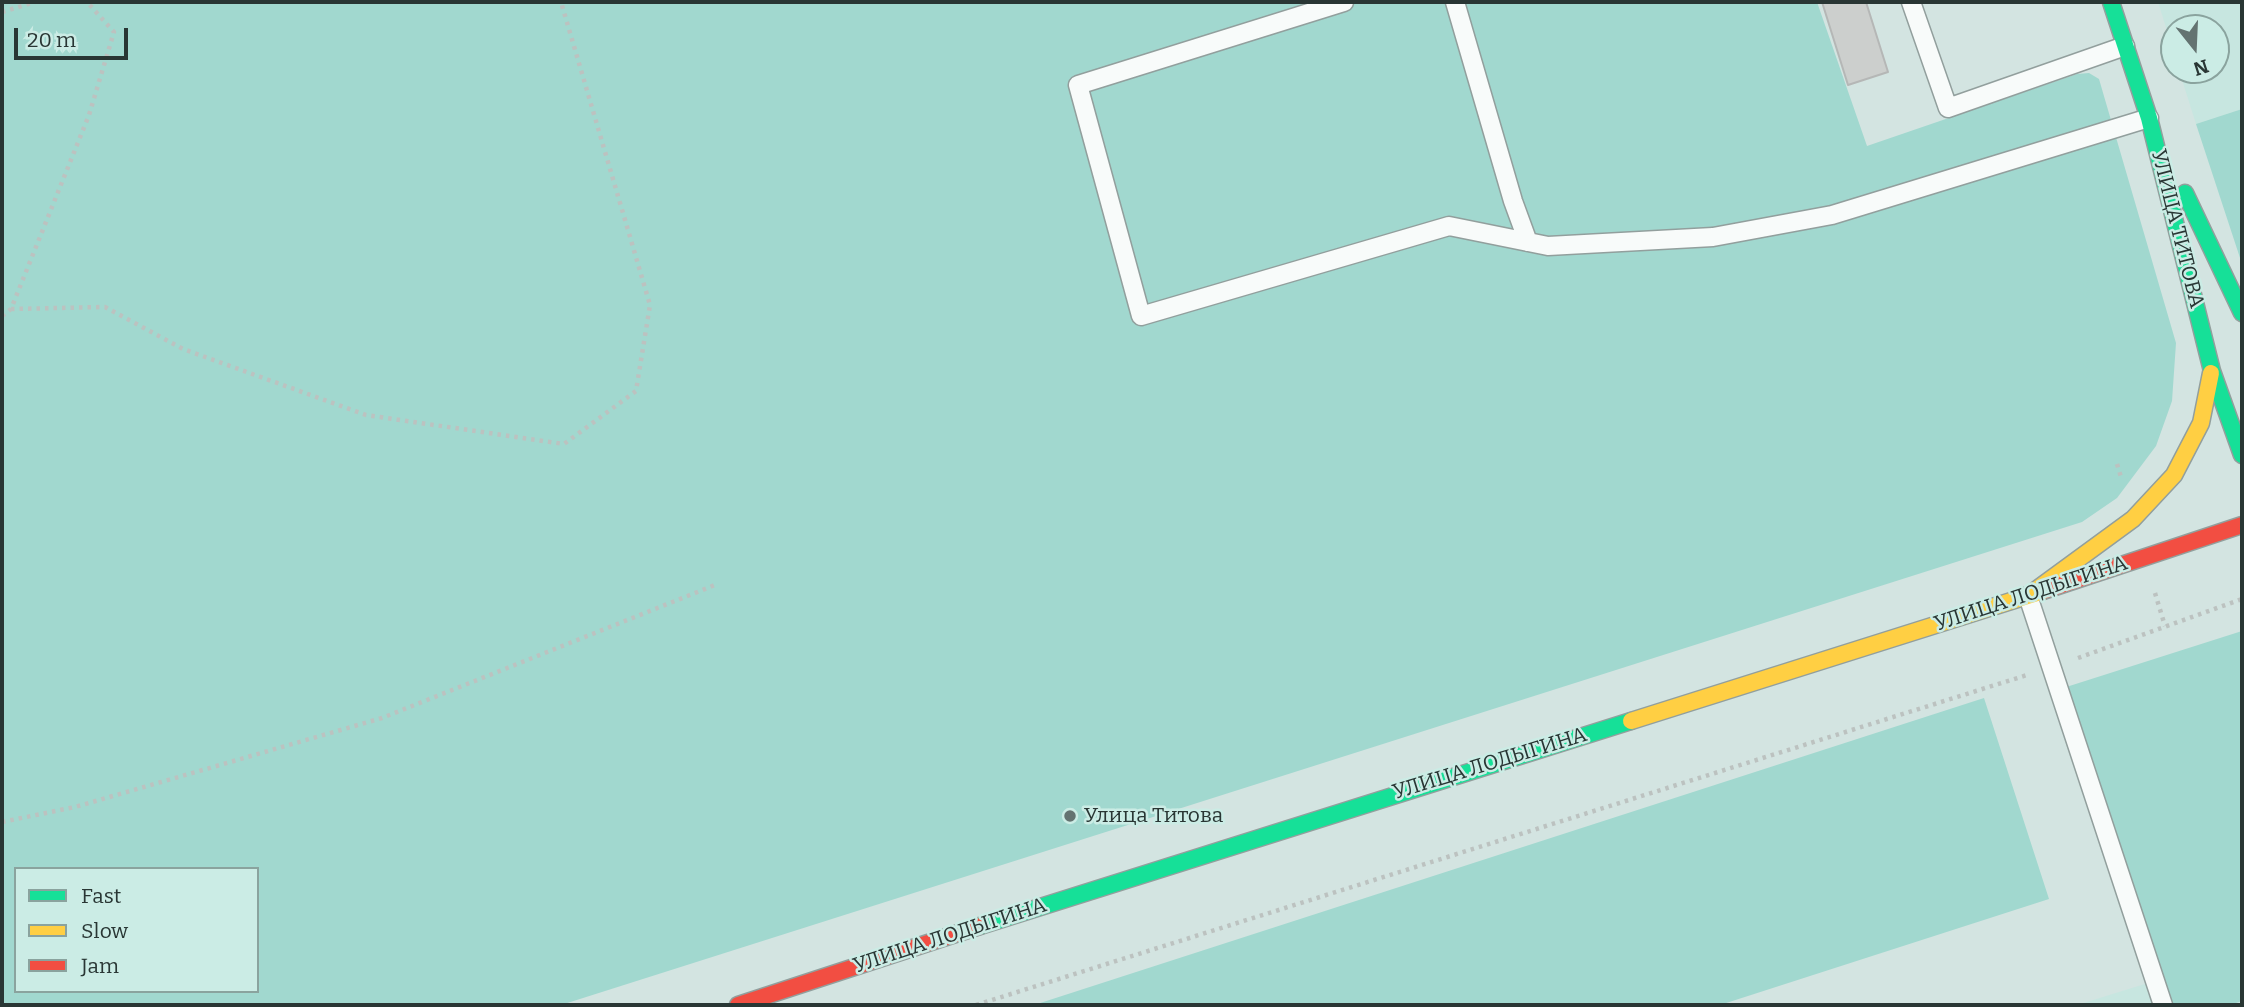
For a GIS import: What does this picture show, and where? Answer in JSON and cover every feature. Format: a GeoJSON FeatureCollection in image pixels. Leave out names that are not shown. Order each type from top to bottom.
{"type":"FeatureCollection","features":[{"type":"Feature","properties":{"kind":"main road","name":"УЛИЦА ТИТОВА"},"geometry":{"type":"LineString","coordinates":[[2111,2],[2149,118],[2212,371],[2242,455]]}},
{"type":"Feature","properties":{"kind":"main road"},"geometry":{"type":"LineString","coordinates":[[2149,118],[2242,313]]}},
{"type":"Feature","properties":{"kind":"main road"},"geometry":{"type":"LineString","coordinates":[[2028,596],[2133,519],[2174,475],[2201,423],[2212,371]]}},
{"type":"Feature","properties":{"kind":"main road","name":"УЛИЦА ЛОДЫГИНА"},"geometry":{"type":"LineString","coordinates":[[738,1005],[1091,890],[2028,596],[2242,525]]}},
{"type":"Feature","properties":{"kind":"lane"},"geometry":{"type":"LineString","coordinates":[[1344,2],[1078,85],[1141,316],[1449,226],[1548,246],[1713,237],[1832,215],[2149,118]]}},
{"type":"Feature","properties":{"kind":"lane"},"geometry":{"type":"LineString","coordinates":[[1455,2],[1513,201],[1528,242]]}},
{"type":"Feature","properties":{"kind":"lane"},"geometry":{"type":"LineString","coordinates":[[1911,2],[1948,108],[2125,46]]}},
{"type":"Feature","properties":{"kind":"lane"},"geometry":{"type":"LineString","coordinates":[[2028,596],[2163,1005]]}},
{"type":"Feature","properties":{"kind":"path"},"geometry":{"type":"LineString","coordinates":[[2,12],[35,2]]}},
{"type":"Feature","properties":{"kind":"path"},"geometry":{"type":"LineString","coordinates":[[2,316],[11,309],[89,115],[114,32],[87,2]]}},
{"type":"Feature","properties":{"kind":"path"},"geometry":{"type":"LineString","coordinates":[[11,309],[105,307],[183,349],[366,415],[564,444],[636,391],[650,305],[561,2]]}},
{"type":"Feature","properties":{"kind":"path"},"geometry":{"type":"LineString","coordinates":[[2,822],[75,807],[382,718],[715,585]]}},
{"type":"Feature","properties":{"kind":"path"},"geometry":{"type":"LineString","coordinates":[[976,1005],[2051,668],[2242,599]]}},
{"type":"Feature","properties":{"kind":"shaded area"},"geometry":{"type":"Polygon","coordinates":[[[2158,2],[2242,2],[2242,109],[2196,124],[2183,84],[2230,84],[2230,14],[2162,14],[2158,2]]]}},
{"type":"Feature","properties":{"kind":"shaded area"},"geometry":{"type":"Polygon","coordinates":[[[2242,954],[2242,1005],[2077,1005],[2242,954]]]}},
{"type":"Feature","properties":{"kind":"green space"},"geometry":{"type":"Polygon","coordinates":[[[2,2],[1817,2],[1867,146],[2077,74],[2089,73],[2099,79],[2176,343],[2172,401],[2156,446],[2117,498],[2082,522],[561,1005],[2,1005],[2,2]]]}},
{"type":"Feature","properties":{"kind":"green space"},"geometry":{"type":"Polygon","coordinates":[[[2242,109],[2242,264],[2196,124],[2242,109]]]}},
{"type":"Feature","properties":{"kind":"green space"},"geometry":{"type":"Polygon","coordinates":[[[2242,631],[2242,1001],[2230,1005],[2162,1005],[2060,689],[2242,631]]]}},
{"type":"Feature","properties":{"kind":"green space"},"geometry":{"type":"Polygon","coordinates":[[[1984,698],[2049,899],[1720,1005],[1034,1005],[1984,698]]]}},
{"type":"Feature","properties":{"kind":"building"},"geometry":{"type":"Polygon","coordinates":[[[1822,2],[1866,2],[1888,72],[1848,85],[1822,2]]]}},
{"type":"Feature","properties":{"kind":"traffic: fast"},"geometry":{"type":"LineString","coordinates":[[2111,2],[2149,118],[2212,371],[2242,455]]}},
{"type":"Feature","properties":{"kind":"traffic: fast"},"geometry":{"type":"LineString","coordinates":[[2185,193],[2242,313]]}},
{"type":"Feature","properties":{"kind":"traffic: fast"},"geometry":{"type":"LineString","coordinates":[[980,926],[1631,721]]}},
{"type":"Feature","properties":{"kind":"traffic: slow"},"geometry":{"type":"LineString","coordinates":[[2036,590],[2133,519],[2174,475],[2201,423],[2211,373]]}},
{"type":"Feature","properties":{"kind":"traffic: slow"},"geometry":{"type":"LineString","coordinates":[[1631,721],[2043,591]]}},
{"type":"Feature","properties":{"kind":"traffic: jam"},"geometry":{"type":"LineString","coordinates":[[2043,591],[2242,525]]}},
{"type":"Feature","properties":{"kind":"traffic: jam"},"geometry":{"type":"LineString","coordinates":[[738,1005],[980,926]]}},
{"type":"Feature","properties":{"kind":"place","name":"Улица Титова"},"geometry":{"type":"Point","coordinates":[1070,816]}}]}
